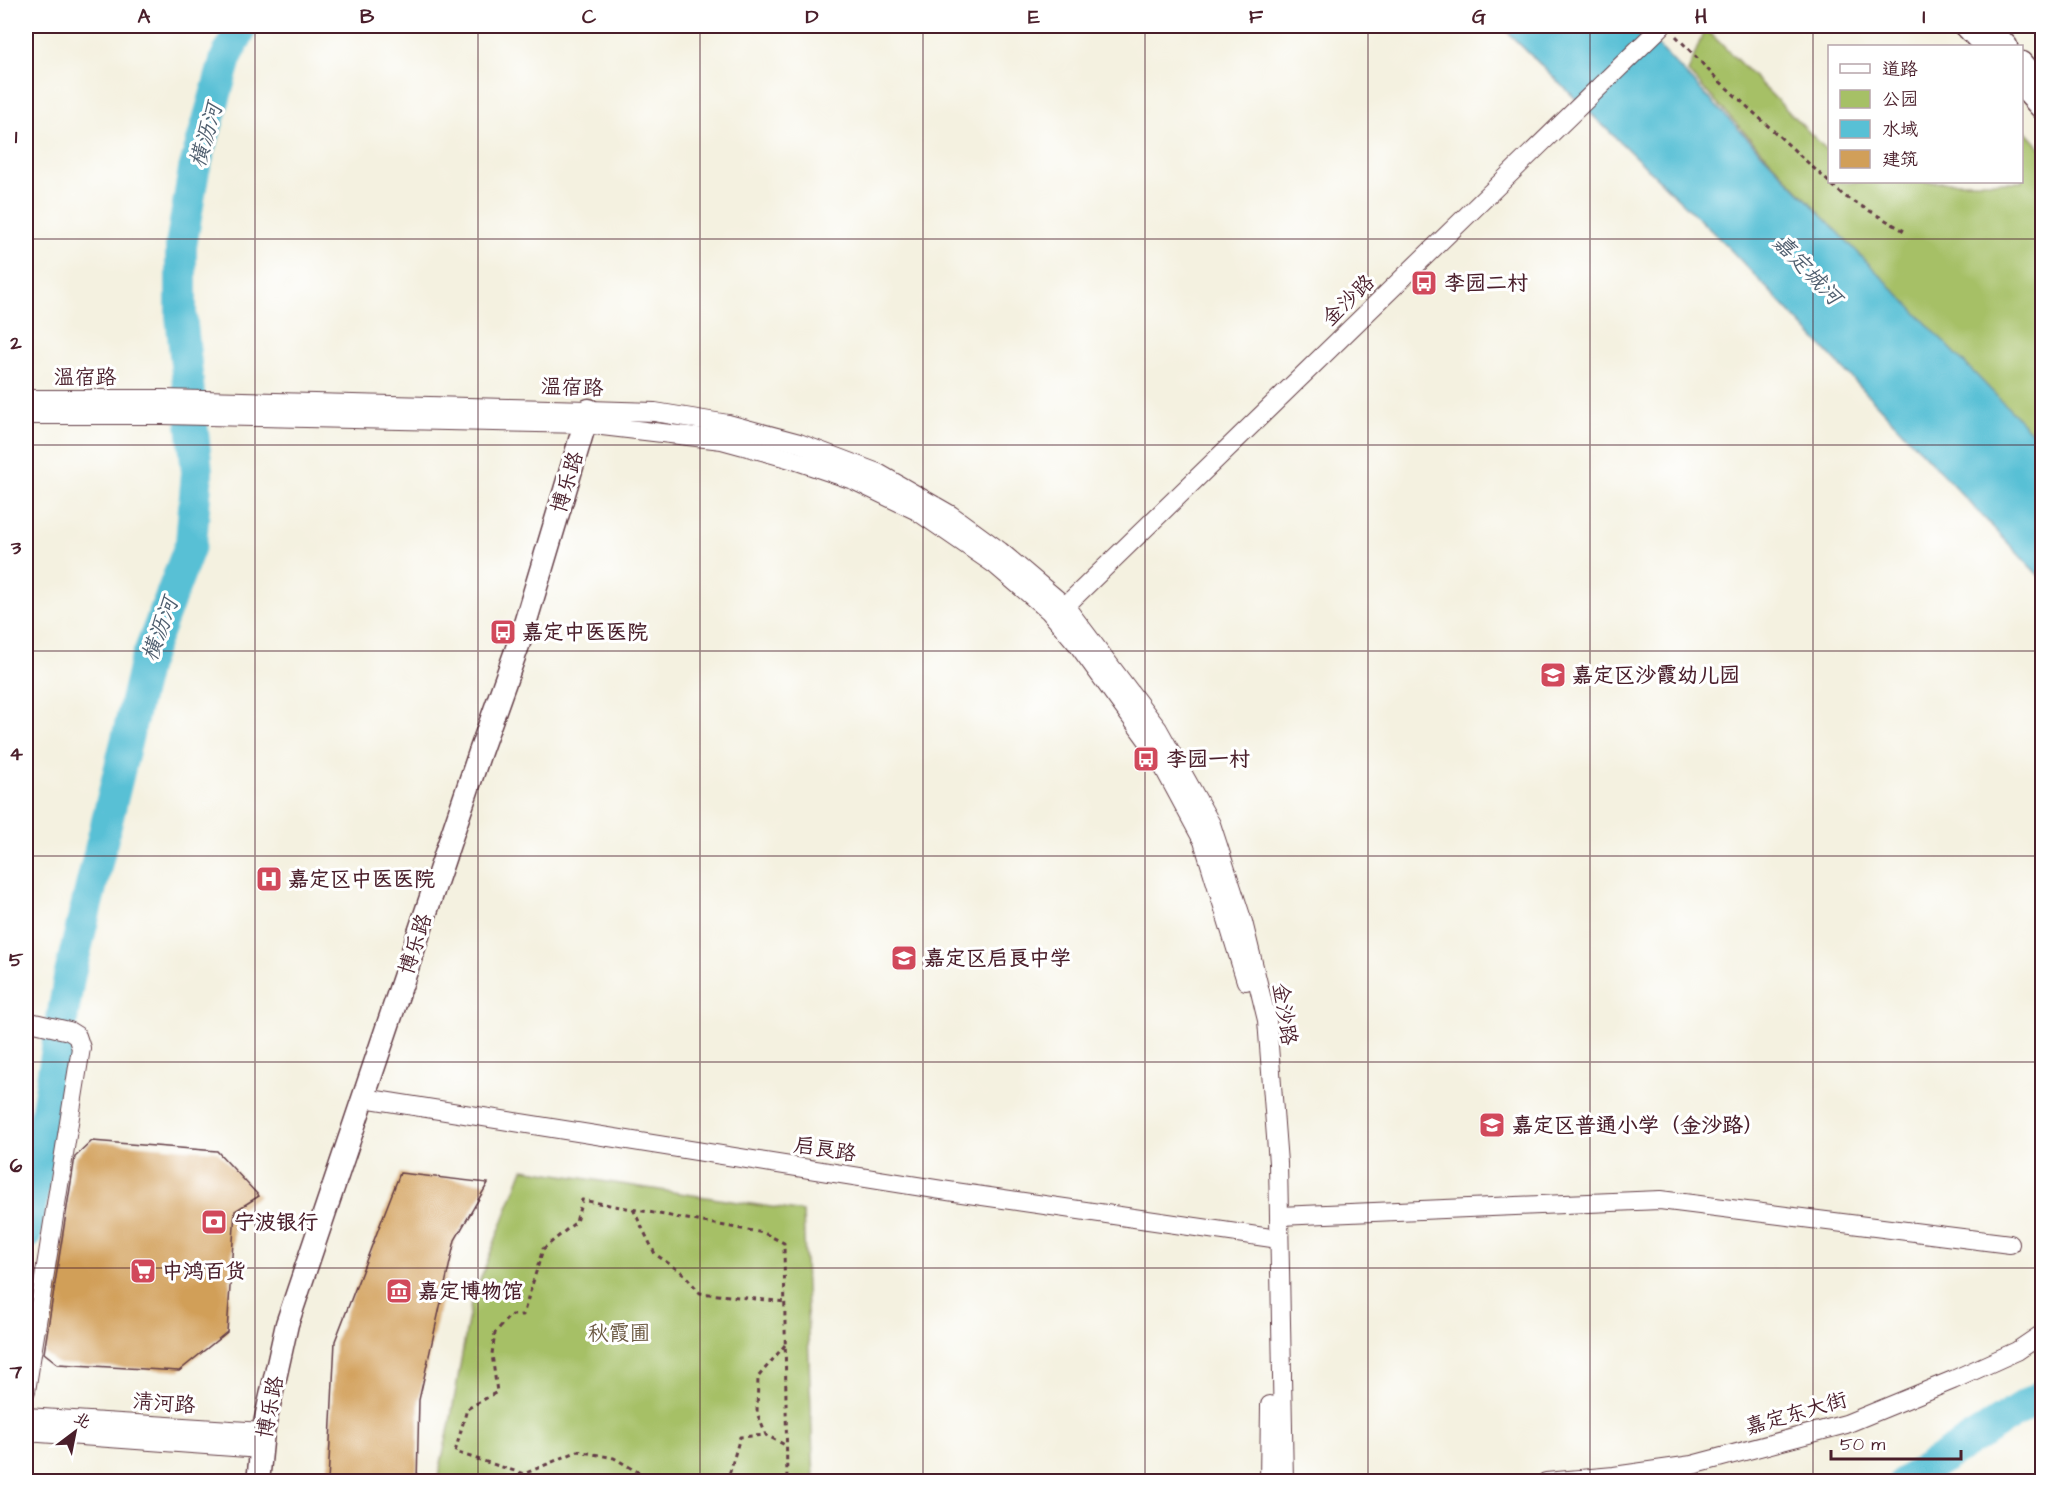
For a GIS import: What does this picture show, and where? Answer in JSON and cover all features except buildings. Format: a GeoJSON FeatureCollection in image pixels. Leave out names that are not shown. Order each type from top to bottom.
{"type":"FeatureCollection","features":[{"type":"Feature","properties":{"kind":"main road"},"geometry":{"type":"LineString","coordinates":[[1966,26],[1984,45]]}},
{"type":"Feature","properties":{"kind":"main road"},"geometry":{"type":"LineString","coordinates":[[1987,26],[2005,45]]}},
{"type":"Feature","properties":{"kind":"main road"},"geometry":{"type":"LineString","coordinates":[[2023,64],[2043,86]]}},
{"type":"Feature","properties":{"kind":"main road"},"geometry":{"type":"LineString","coordinates":[[2023,87],[2043,108]]}},
{"type":"Feature","properties":{"kind":"main road","name":"博乐路"},"geometry":{"type":"LineString","coordinates":[[258,1482],[262,1441],[287,1323],[480,752],[521,638],[587,417]]}},
{"type":"Feature","properties":{"kind":"street","name":"金沙路"},"geometry":{"type":"LineString","coordinates":[[1284,1482],[1275,1238],[1279,1216],[1278,1163],[1267,1020],[1243,922],[1211,824],[1158,729],[1059,611],[1578,109],[1664,30]]}},
{"type":"Feature","properties":{"kind":"street","name":"温宿路"},"geometry":{"type":"LineString","coordinates":[[26,399],[211,409],[587,417],[722,440],[792,459],[853,480],[917,511],[1059,611]]}},
{"type":"Feature","properties":{"kind":"street"},"geometry":{"type":"LineString","coordinates":[[26,415],[163,407]]}},
{"type":"Feature","properties":{"kind":"street"},"geometry":{"type":"LineString","coordinates":[[1059,611],[1078,645],[1153,748],[1203,841],[1250,996],[1258,1047],[1275,1238],[1269,1482]]}},
{"type":"Feature","properties":{"kind":"street"},"geometry":{"type":"LineString","coordinates":[[26,1021],[73,1034],[81,1048],[26,1391]]}},
{"type":"Feature","properties":{"kind":"street","name":"启良路"},"geometry":{"type":"LineString","coordinates":[[364,1098],[948,1191],[1275,1238]]}},
{"type":"Feature","properties":{"kind":"street"},"geometry":{"type":"LineString","coordinates":[[1279,1216],[1660,1200],[2010,1244]]}},
{"type":"Feature","properties":{"kind":"street","name":"嘉定东大街"},"geometry":{"type":"LineString","coordinates":[[1546,1482],[1614,1476],[1692,1465],[1846,1424],[2017,1351],[2043,1334]]}},
{"type":"Feature","properties":{"kind":"street","name":"清河路"},"geometry":{"type":"LineString","coordinates":[[26,1417],[262,1441]]}},
{"type":"Feature","properties":{"kind":"street"},"geometry":{"type":"LineString","coordinates":[[26,1432],[262,1441]]}},
{"type":"Feature","properties":{"kind":"path"},"geometry":{"type":"LineString","coordinates":[[1664,30],[1828,181]]}},
{"type":"Feature","properties":{"kind":"path"},"geometry":{"type":"LineString","coordinates":[[1830,183],[1844,196],[1906,232]]}},
{"type":"Feature","properties":{"kind":"path"},"geometry":{"type":"LineString","coordinates":[[655,1482],[614,1458],[578,1451],[524,1474],[455,1452],[467,1409],[497,1392],[492,1354],[495,1333],[510,1315],[523,1315],[543,1249],[576,1222],[582,1200],[764,1233],[784,1243],[787,1482]]}},
{"type":"Feature","properties":{"kind":"path"},"geometry":{"type":"LineString","coordinates":[[633,1209],[655,1254],[684,1274],[700,1293],[785,1302]]}},
{"type":"Feature","properties":{"kind":"path"},"geometry":{"type":"LineString","coordinates":[[766,1435],[757,1413],[759,1377],[786,1344]]}},
{"type":"Feature","properties":{"kind":"path"},"geometry":{"type":"LineString","coordinates":[[727,1482],[740,1437],[766,1435],[787,1446]]}},
{"type":"Feature","properties":{"kind":"green space"},"geometry":{"type":"Polygon","coordinates":[[[1705,28],[1828,151],[1828,183],[2023,183],[2023,128],[2042,149],[2042,451],[1688,72],[1705,28]]]}},
{"type":"Feature","properties":{"kind":"green space","name":"秋霞圃"},"geometry":{"type":"Polygon","coordinates":[[[523,1169],[803,1212],[814,1481],[437,1481],[450,1423],[471,1303],[523,1169]]]}},
{"type":"Feature","properties":{"kind":"water","name":"嘉定城河"},"geometry":{"type":"Polygon","coordinates":[[[1501,26],[1639,26],[2042,443],[2042,579],[1729,248],[1501,26]]]}},
{"type":"Feature","properties":{"kind":"waterway","name":"横沥河"},"geometry":{"type":"LineString","coordinates":[[26,1234],[69,978],[145,664],[191,543],[197,472],[181,315],[181,246],[194,170],[226,58],[242,26]]}},
{"type":"Feature","properties":{"kind":"waterway"},"geometry":{"type":"LineString","coordinates":[[1905,1482],[2042,1395]]}},
{"type":"Feature","properties":{"kind":"place","name":"李园二村"},"geometry":{"type":"Point","coordinates":[1424,283]}},
{"type":"Feature","properties":{"kind":"place","name":"嘉定中医医院"},"geometry":{"type":"Point","coordinates":[503,632]}},
{"type":"Feature","properties":{"kind":"place","name":"嘉定区沙霞幼儿园"},"geometry":{"type":"Point","coordinates":[1553,675]}},
{"type":"Feature","properties":{"kind":"place","name":"李园一村"},"geometry":{"type":"Point","coordinates":[1146,759]}},
{"type":"Feature","properties":{"kind":"place","name":"嘉定区中医医院"},"geometry":{"type":"Point","coordinates":[269,879]}},
{"type":"Feature","properties":{"kind":"place","name":"嘉定区启良中学"},"geometry":{"type":"Point","coordinates":[904,958]}},
{"type":"Feature","properties":{"kind":"place","name":"嘉定区普通小学（金沙路）"},"geometry":{"type":"Point","coordinates":[1492,1125]}},
{"type":"Feature","properties":{"kind":"place","name":"宁波银行"},"geometry":{"type":"Point","coordinates":[214,1222]}},
{"type":"Feature","properties":{"kind":"place","name":"中鸿百货"},"geometry":{"type":"Point","coordinates":[143,1271]}},
{"type":"Feature","properties":{"kind":"place","name":"嘉定博物馆"},"geometry":{"type":"Point","coordinates":[399,1291]}}]}
